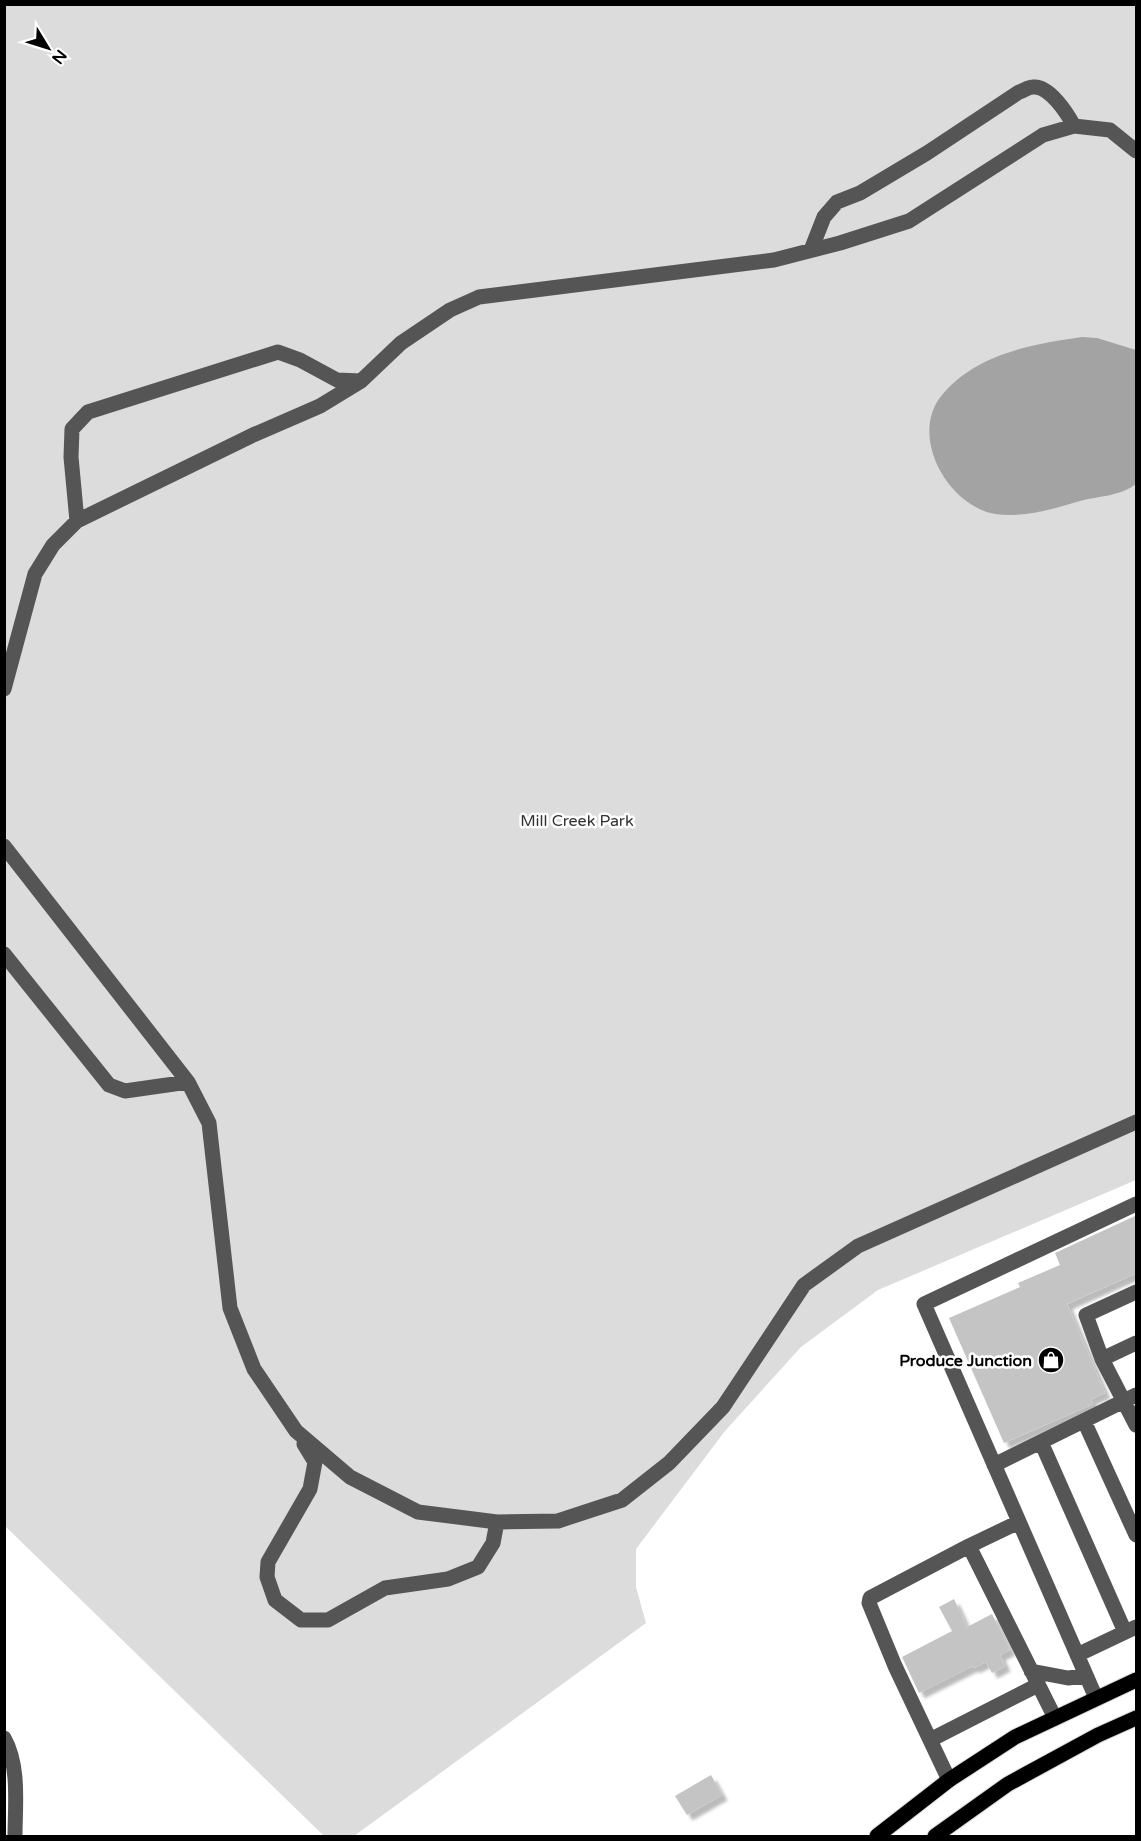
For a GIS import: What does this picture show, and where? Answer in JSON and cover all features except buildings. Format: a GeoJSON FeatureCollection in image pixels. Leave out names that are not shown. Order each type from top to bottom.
{"type":"FeatureCollection","features":[{"type":"Feature","properties":{"kind":"main road"},"geometry":{"type":"LineString","coordinates":[[877,1836],[949,1780],[1016,1737],[1137,1680]]}},
{"type":"Feature","properties":{"kind":"main road"},"geometry":{"type":"LineString","coordinates":[[935,1836],[1008,1784],[1098,1735],[1137,1718]]}},
{"type":"Feature","properties":{"kind":"street"},"geometry":{"type":"LineString","coordinates":[[811,250],[824,217],[837,202],[860,193],[927,153],[1019,92],[1033,87],[1042,89],[1063,106],[1074,126]]}},
{"type":"Feature","properties":{"kind":"street"},"geometry":{"type":"LineString","coordinates":[[4,689],[35,574],[53,545],[77,521],[253,435],[320,406],[361,381],[401,343],[450,310],[479,297],[774,260],[811,250],[909,221],[1043,135],[1074,126],[1110,130],[1137,151]]}},
{"type":"Feature","properties":{"kind":"street"},"geometry":{"type":"LineString","coordinates":[[77,521],[71,457],[72,429],[88,412],[278,352],[300,360],[337,380],[361,381]]}},
{"type":"Feature","properties":{"kind":"street"},"geometry":{"type":"LineString","coordinates":[[4,846],[189,1082],[209,1123],[230,1308],[254,1369],[315,1462],[310,1489],[268,1562],[267,1577],[275,1600],[301,1620],[328,1620],[385,1588],[448,1579],[478,1567],[493,1543],[497,1522]]}},
{"type":"Feature","properties":{"kind":"street"},"geometry":{"type":"LineString","coordinates":[[4,954],[109,1085],[125,1091],[189,1082]]}},
{"type":"Feature","properties":{"kind":"street"},"geometry":{"type":"LineString","coordinates":[[296,1431],[350,1478],[418,1512],[497,1522],[558,1521],[622,1500],[669,1463],[723,1407],[804,1285],[858,1246],[1137,1122]]}},
{"type":"Feature","properties":{"kind":"street"},"geometry":{"type":"LineString","coordinates":[[1096,1698],[924,1304],[1137,1204]]}},
{"type":"Feature","properties":{"kind":"street"},"geometry":{"type":"LineString","coordinates":[[1137,1292],[1086,1315],[1102,1359],[1130,1398],[1137,1425]]}},
{"type":"Feature","properties":{"kind":"street"},"geometry":{"type":"LineString","coordinates":[[1102,1359],[1137,1343]]}},
{"type":"Feature","properties":{"kind":"street"},"geometry":{"type":"LineString","coordinates":[[994,1465],[1130,1398]]}},
{"type":"Feature","properties":{"kind":"street"},"geometry":{"type":"LineString","coordinates":[[1084,1421],[1137,1535]]}},
{"type":"Feature","properties":{"kind":"street"},"geometry":{"type":"LineString","coordinates":[[1041,1442],[1131,1630],[1077,1655]]}},
{"type":"Feature","properties":{"kind":"street"},"geometry":{"type":"LineString","coordinates":[[949,1780],[895,1666],[869,1603],[870,1598],[1019,1521]]}},
{"type":"Feature","properties":{"kind":"street"},"geometry":{"type":"LineString","coordinates":[[969,1546],[1055,1718]]}},
{"type":"Feature","properties":{"kind":"street"},"geometry":{"type":"LineString","coordinates":[[930,1740],[1035,1678],[1086,1676]]}},
{"type":"Feature","properties":{"kind":"street"},"geometry":{"type":"LineString","coordinates":[[4,1738],[9,1746],[16,1793],[15,1836]]}},
{"type":"Feature","properties":{"kind":"green space","name":"Mill Creek Park"},"geometry":{"type":"Polygon","coordinates":[[[4,5],[1136,5],[1136,1180],[878,1290],[801,1347],[725,1431],[636,1549],[636,1587],[646,1623],[354,1836],[324,1836],[5,1526],[4,5]]]}},
{"type":"Feature","properties":{"kind":"shaded area"},"geometry":{"type":"Polygon","coordinates":[[[1082,337],[1097,338],[1136,350],[1136,484],[1117,493],[1016,515],[995,514],[978,508],[962,498],[938,467],[931,449],[929,430],[933,412],[942,395],[956,381],[988,360],[1044,343],[1082,337]]]}},
{"type":"Feature","properties":{"kind":"place","name":"Produce Junction"},"geometry":{"type":"Point","coordinates":[1051,1360]}}]}
